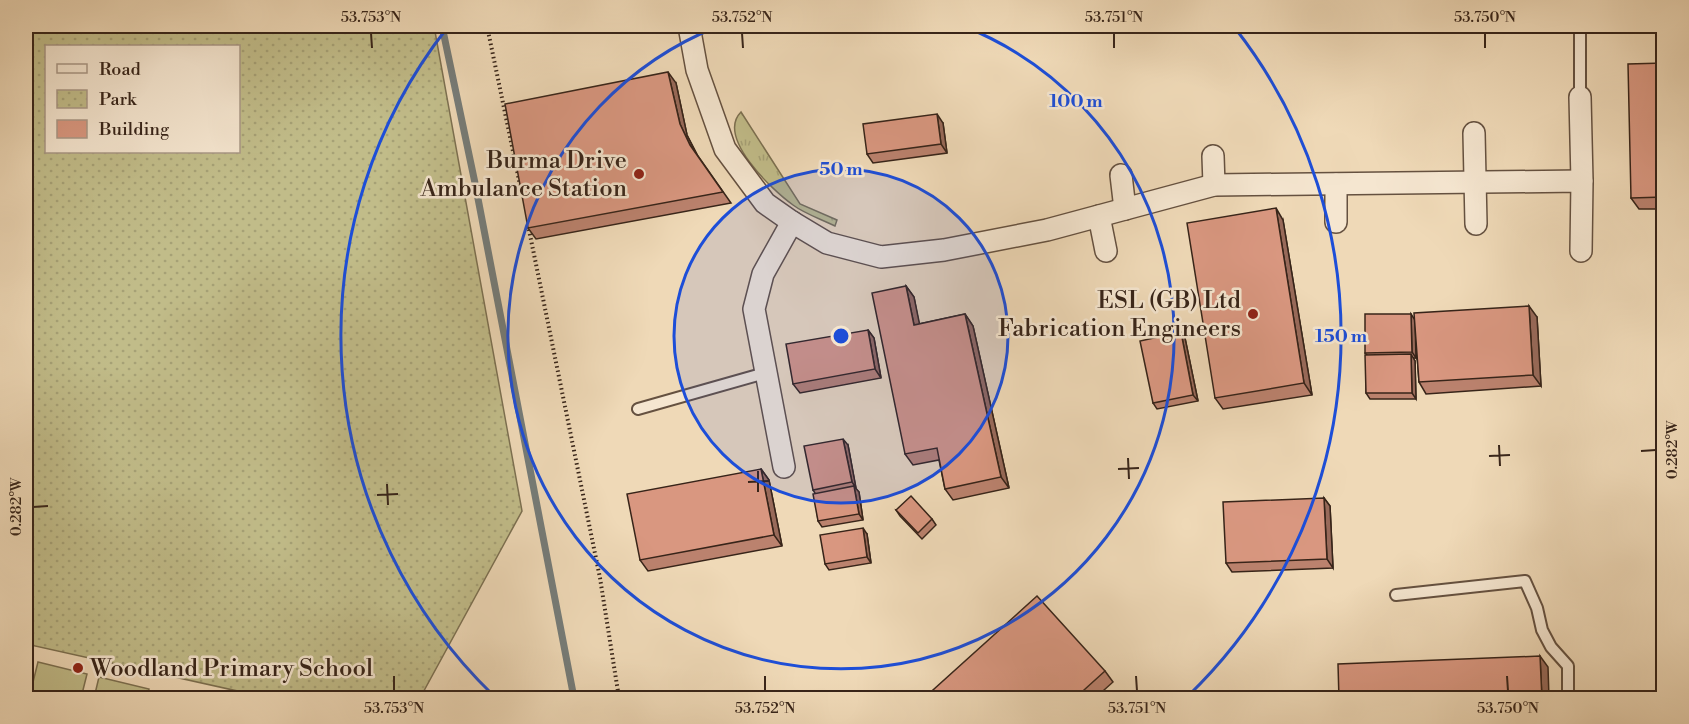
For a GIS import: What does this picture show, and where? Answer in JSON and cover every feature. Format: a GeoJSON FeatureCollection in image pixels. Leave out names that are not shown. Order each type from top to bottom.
{"type":"FeatureCollection","features":[{"type":"Feature","properties":{"kind":"street"},"geometry":{"type":"LineString","coordinates":[[689,26],[697,69],[725,149],[765,203],[827,243],[881,257],[944,250],[1047,230],[1214,185],[1582,181]]}},
{"type":"Feature","properties":{"kind":"street"},"geometry":{"type":"LineString","coordinates":[[1580,98],[1581,251]]}},
{"type":"Feature","properties":{"kind":"street"},"geometry":{"type":"LineString","coordinates":[[1474,133],[1476,224]]}},
{"type":"Feature","properties":{"kind":"street"},"geometry":{"type":"LineString","coordinates":[[1213,156],[1214,185]]}},
{"type":"Feature","properties":{"kind":"street"},"geometry":{"type":"LineString","coordinates":[[1121,175],[1125,209]]}},
{"type":"Feature","properties":{"kind":"street"},"geometry":{"type":"LineString","coordinates":[[1336,184],[1336,222]]}},
{"type":"Feature","properties":{"kind":"street"},"geometry":{"type":"LineString","coordinates":[[1099,216],[1106,251]]}},
{"type":"Feature","properties":{"kind":"street"},"geometry":{"type":"LineString","coordinates":[[784,468],[754,309],[763,274],[792,222]]}},
{"type":"Feature","properties":{"kind":"lane"},"geometry":{"type":"LineString","coordinates":[[1580,26],[1580,98]]}},
{"type":"Feature","properties":{"kind":"lane"},"geometry":{"type":"LineString","coordinates":[[638,409],[765,373]]}},
{"type":"Feature","properties":{"kind":"lane"},"geometry":{"type":"LineString","coordinates":[[1396,595],[1525,581],[1538,608],[1542,630],[1551,647],[1568,666],[1568,699]]}},
{"type":"Feature","properties":{"kind":"path"},"geometry":{"type":"LineString","coordinates":[[487,26],[521,188]]}},
{"type":"Feature","properties":{"kind":"path"},"geometry":{"type":"LineString","coordinates":[[528,222],[600,578],[619,699]]}},
{"type":"Feature","properties":{"kind":"green space"},"geometry":{"type":"Polygon","coordinates":[[[26,26],[434,26],[522,511],[420,698],[269,698],[26,644],[26,26]]]}},
{"type":"Feature","properties":{"kind":"green space"},"geometry":{"type":"Polygon","coordinates":[[[741,112],[800,204],[837,220],[835,226],[798,208],[772,188],[761,176],[741,148],[736,135],[735,123],[741,112]]]}},
{"type":"Feature","properties":{"kind":"green space"},"geometry":{"type":"Polygon","coordinates":[[[38,662],[87,674],[81,698],[29,698],[38,662]]]}},
{"type":"Feature","properties":{"kind":"green space"},"geometry":{"type":"Polygon","coordinates":[[[99,677],[149,689],[147,698],[94,698],[99,677]]]}},
{"type":"Feature","properties":{"kind":"building"},"geometry":{"type":"Polygon","coordinates":[[[1664,63],[1664,197],[1631,198],[1628,64],[1664,63]]]}},
{"type":"Feature","properties":{"kind":"building"},"geometry":{"type":"Polygon","coordinates":[[[668,72],[680,124],[690,145],[723,192],[528,228],[505,104],[668,72]]]}},
{"type":"Feature","properties":{"kind":"building"},"geometry":{"type":"Polygon","coordinates":[[[937,114],[941,144],[867,154],[863,124],[937,114]]]}},
{"type":"Feature","properties":{"kind":"building","name":"ESL (GB) Ltd Fabrication Engineers"},"geometry":{"type":"Polygon","coordinates":[[[1276,208],[1304,383],[1215,398],[1187,223],[1276,208]]]}},
{"type":"Feature","properties":{"kind":"building"},"geometry":{"type":"Polygon","coordinates":[[[906,286],[914,325],[965,314],[1001,477],[945,489],[937,448],[905,454],[872,293],[906,286]]]}},
{"type":"Feature","properties":{"kind":"building"},"geometry":{"type":"Polygon","coordinates":[[[1529,306],[1533,375],[1419,382],[1414,313],[1529,306]]]}},
{"type":"Feature","properties":{"kind":"building"},"geometry":{"type":"Polygon","coordinates":[[[1365,314],[1411,314],[1412,352],[1365,353],[1365,314]]]}},
{"type":"Feature","properties":{"kind":"building"},"geometry":{"type":"Polygon","coordinates":[[[868,330],[875,369],[793,384],[786,344],[868,330]]]}},
{"type":"Feature","properties":{"kind":"building"},"geometry":{"type":"Polygon","coordinates":[[[1181,332],[1193,395],[1153,403],[1140,341],[1181,332]]]}},
{"type":"Feature","properties":{"kind":"building"},"geometry":{"type":"Polygon","coordinates":[[[1411,354],[1412,393],[1366,393],[1365,355],[1411,354]]]}},
{"type":"Feature","properties":{"kind":"building"},"geometry":{"type":"Polygon","coordinates":[[[843,439],[852,482],[813,490],[804,446],[843,439]]]}},
{"type":"Feature","properties":{"kind":"building"},"geometry":{"type":"Polygon","coordinates":[[[761,469],[774,535],[640,560],[627,494],[761,469]]]}},
{"type":"Feature","properties":{"kind":"building"},"geometry":{"type":"Polygon","coordinates":[[[854,486],[859,514],[818,521],[813,494],[854,486]]]}},
{"type":"Feature","properties":{"kind":"building"},"geometry":{"type":"Polygon","coordinates":[[[911,496],[932,519],[918,533],[896,510],[911,496]]]}},
{"type":"Feature","properties":{"kind":"building"},"geometry":{"type":"Polygon","coordinates":[[[1324,498],[1327,559],[1226,563],[1223,502],[1324,498]]]}},
{"type":"Feature","properties":{"kind":"building"},"geometry":{"type":"Polygon","coordinates":[[[863,528],[867,557],[825,564],[820,535],[863,528]]]}},
{"type":"Feature","properties":{"kind":"building"},"geometry":{"type":"Polygon","coordinates":[[[1037,596],[1105,671],[1074,699],[923,699],[1037,596]]]}},
{"type":"Feature","properties":{"kind":"building"},"geometry":{"type":"Polygon","coordinates":[[[1540,656],[1542,699],[1339,699],[1338,664],[1540,656]]]}},
{"type":"Feature","properties":{"kind":"waterway"},"geometry":{"type":"LineString","coordinates":[[442,26],[475,183],[574,698]]}},
{"type":"Feature","properties":{"kind":"place","name":"Burma Drive Ambulance Station"},"geometry":{"type":"Point","coordinates":[639,174]}},
{"type":"Feature","properties":{"kind":"place","name":"ESL (GB) Ltd Fabrication Engineers"},"geometry":{"type":"Point","coordinates":[1253,314]}},
{"type":"Feature","properties":{"kind":"place","name":"Woodland Primary School"},"geometry":{"type":"Point","coordinates":[78,668]}}]}
